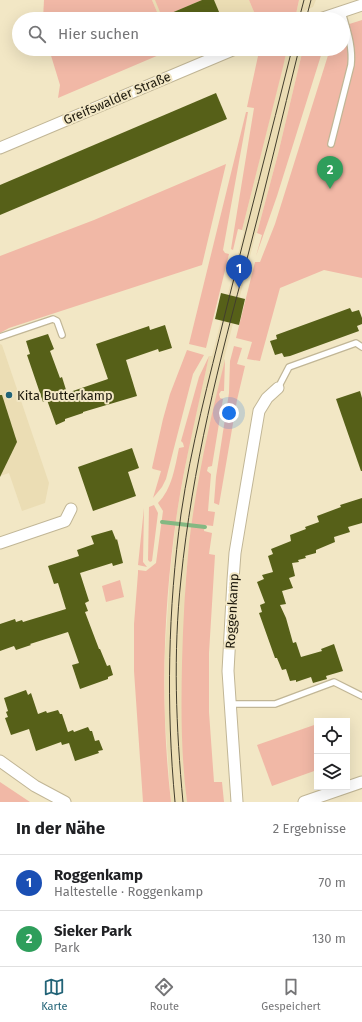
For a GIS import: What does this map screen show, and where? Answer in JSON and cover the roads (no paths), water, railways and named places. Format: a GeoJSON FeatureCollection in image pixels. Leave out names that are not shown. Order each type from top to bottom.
{"type":"FeatureCollection","features":[{"type":"Feature","properties":{"kind":"street"},"geometry":{"type":"LineString","coordinates":[[342,12],[362,5]]}},
{"type":"Feature","properties":{"kind":"street","name":"Greifswalder Straße"},"geometry":{"type":"LineString","coordinates":[[0,148],[218,56]]}},
{"type":"Feature","properties":{"kind":"street","name":"Roggenkamp"},"geometry":{"type":"LineString","coordinates":[[237,802],[228,671],[235,553],[259,411],[267,398],[278,388]]}},
{"type":"Feature","properties":{"kind":"street"},"geometry":{"type":"LineString","coordinates":[[0,543],[64,521],[71,509]]}},
{"type":"Feature","properties":{"kind":"street"},"geometry":{"type":"LineString","coordinates":[[0,761],[34,786],[65,802]]}},
{"type":"Feature","properties":{"kind":"street"},"geometry":{"type":"LineString","coordinates":[[304,802],[362,782]]}},
{"type":"Feature","properties":{"kind":"lane"},"geometry":{"type":"LineString","coordinates":[[332,144],[351,65],[352,53],[350,42]]}},
{"type":"Feature","properties":{"kind":"lane"},"geometry":{"type":"LineString","coordinates":[[0,337],[53,319],[57,321],[62,334]]}},
{"type":"Feature","properties":{"kind":"lane","name":"Roggenkamp"},"geometry":{"type":"LineString","coordinates":[[278,388],[289,367],[356,343],[362,347]]}},
{"type":"Feature","properties":{"kind":"lane"},"geometry":{"type":"LineString","coordinates":[[230,704],[274,704],[334,682],[362,696]]}},
{"type":"Feature","properties":{"kind":"waterway"},"geometry":{"type":"LineString","coordinates":[[162,522],[205,527]]}},
{"type":"Feature","properties":{"kind":"tram line"},"geometry":{"type":"LineString","coordinates":[[301,12],[304,0]]}},
{"type":"Feature","properties":{"kind":"tram line"},"geometry":{"type":"LineString","coordinates":[[308,12],[311,0]]}},
{"type":"Feature","properties":{"kind":"tram line"},"geometry":{"type":"LineString","coordinates":[[175,802],[170,730],[170,658],[173,586],[181,514],[195,438],[290,56]]}},
{"type":"Feature","properties":{"kind":"tram line"},"geometry":{"type":"LineString","coordinates":[[183,802],[177,718],[176,663],[181,579],[192,497],[199,456],[217,375],[297,56]]}},
{"type":"Feature","properties":{"kind":"place","name":"Sieker Park"},"geometry":{"type":"Point","coordinates":[330,189]}},
{"type":"Feature","properties":{"kind":"place","name":"Roggenkamp"},"geometry":{"type":"Point","coordinates":[239,288]}},
{"type":"Feature","properties":{"kind":"place","name":"Kita Butterkamp"},"geometry":{"type":"Point","coordinates":[9,395]}}]}
